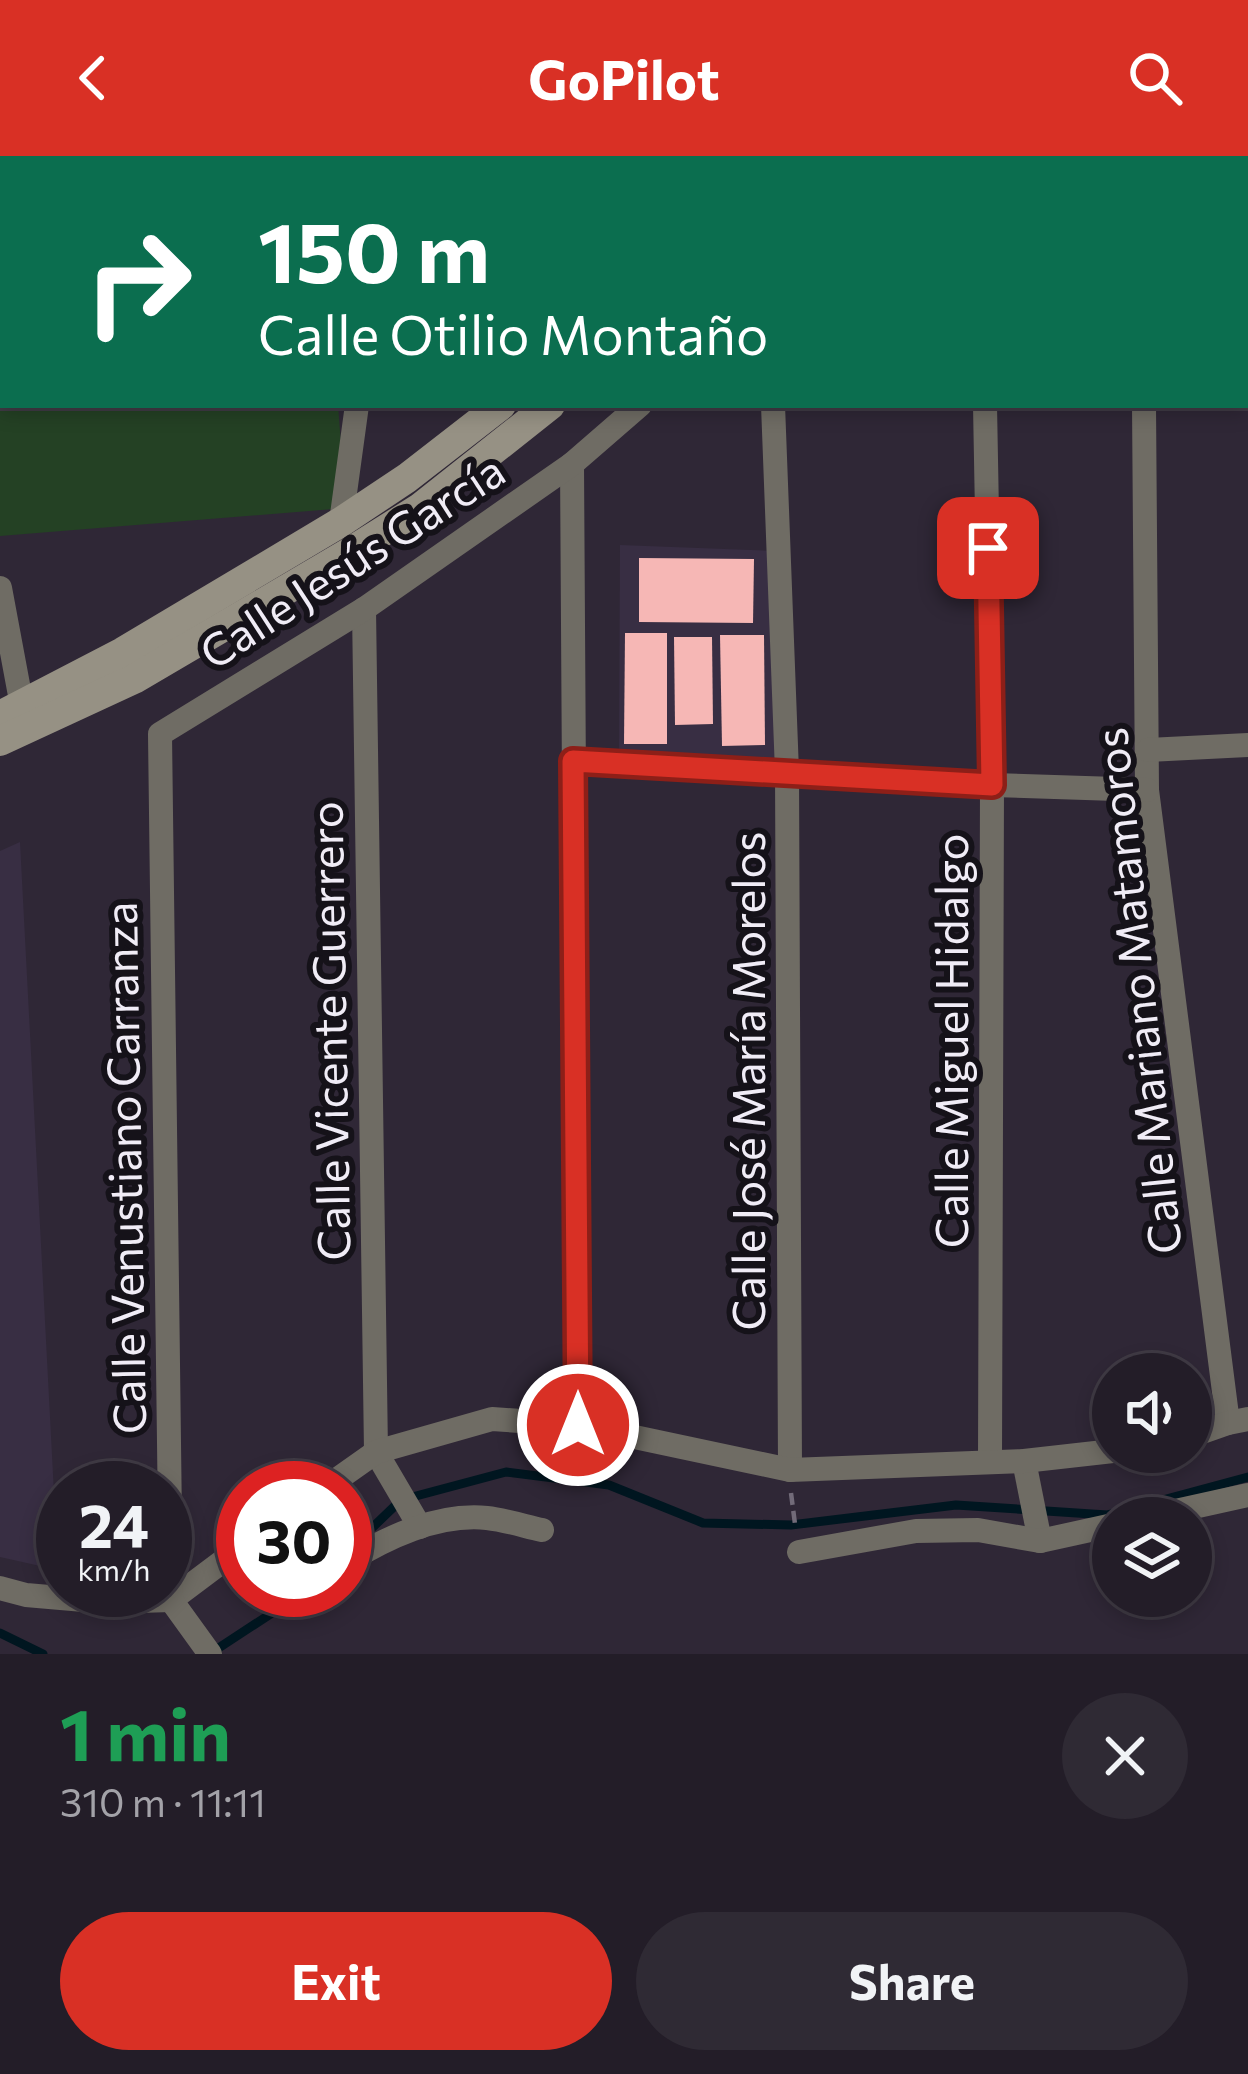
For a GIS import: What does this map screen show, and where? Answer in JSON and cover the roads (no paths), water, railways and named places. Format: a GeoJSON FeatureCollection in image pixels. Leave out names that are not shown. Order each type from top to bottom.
{"type":"FeatureCollection","features":[{"type":"Feature","properties":{"kind":"main road"},"geometry":{"type":"LineString","coordinates":[[11,711],[122,652],[341,523],[497,408]]}},
{"type":"Feature","properties":{"kind":"main road"},"geometry":{"type":"LineString","coordinates":[[0,740],[134,679],[347,554],[420,508],[546,408]]}},
{"type":"Feature","properties":{"kind":"street"},"geometry":{"type":"LineString","coordinates":[[341,523],[357,408]]}},
{"type":"Feature","properties":{"kind":"street","name":"Calle Jesús García"},"geometry":{"type":"LineString","coordinates":[[160,734],[364,609],[572,464],[637,408]]}},
{"type":"Feature","properties":{"kind":"street","name":"Calle José María Morelos"},"geometry":{"type":"LineString","coordinates":[[773,408],[787,772],[790,1470]]}},
{"type":"Feature","properties":{"kind":"street","name":"Calle Miguel Hidalgo"},"geometry":{"type":"LineString","coordinates":[[985,408],[992,785],[990,1462]]}},
{"type":"Feature","properties":{"kind":"street","name":"Calle Mariano Matamoros"},"geometry":{"type":"LineString","coordinates":[[1144,408],[1147,790],[1242,1426]]}},
{"type":"Feature","properties":{"kind":"street"},"geometry":{"type":"LineString","coordinates":[[572,464],[578,1425]]}},
{"type":"Feature","properties":{"kind":"street"},"geometry":{"type":"LineString","coordinates":[[0,588],[11,711]]}},
{"type":"Feature","properties":{"kind":"street","name":"Calle Vicente Guerrero"},"geometry":{"type":"LineString","coordinates":[[364,609],[376,1452]]}},
{"type":"Feature","properties":{"kind":"street","name":"Calle Venustiano Carranza"},"geometry":{"type":"LineString","coordinates":[[160,734],[169,1461]]}},
{"type":"Feature","properties":{"kind":"street"},"geometry":{"type":"LineString","coordinates":[[1148,750],[1248,745]]}},
{"type":"Feature","properties":{"kind":"street"},"geometry":{"type":"LineString","coordinates":[[573,761],[1147,790]]}},
{"type":"Feature","properties":{"kind":"street"},"geometry":{"type":"LineString","coordinates":[[363,1461],[376,1452],[492,1419],[578,1425],[790,1470],[990,1462],[1026,1471],[1092,1456]]}},
{"type":"Feature","properties":{"kind":"street"},"geometry":{"type":"LineString","coordinates":[[1212,1432],[1242,1426]]}},
{"type":"Feature","properties":{"kind":"street"},"geometry":{"type":"LineString","coordinates":[[376,1452],[417,1522]]}},
{"type":"Feature","properties":{"kind":"street"},"geometry":{"type":"LineString","coordinates":[[1026,1471],[1040,1539]]}},
{"type":"Feature","properties":{"kind":"street"},"geometry":{"type":"LineString","coordinates":[[1212,1503],[1248,1495]]}},
{"type":"Feature","properties":{"kind":"street"},"geometry":{"type":"LineString","coordinates":[[372,1546],[417,1522],[485,1517],[542,1530]]}},
{"type":"Feature","properties":{"kind":"street"},"geometry":{"type":"LineString","coordinates":[[799,1552],[916,1531],[978,1530],[1040,1539],[1092,1529]]}},
{"type":"Feature","properties":{"kind":"street"},"geometry":{"type":"LineString","coordinates":[[0,1588],[36,1596]]}},
{"type":"Feature","properties":{"kind":"street"},"geometry":{"type":"LineString","coordinates":[[183,1617],[204,1646]]}},
{"type":"Feature","properties":{"kind":"waterway"},"geometry":{"type":"LineString","coordinates":[[372,1528],[401,1500],[506,1472],[609,1485],[703,1523],[791,1525],[956,1505],[1107,1515],[1248,1477]]}},
{"type":"Feature","properties":{"kind":"waterway"},"geometry":{"type":"LineString","coordinates":[[214,1651],[266,1617]]}},
{"type":"Feature","properties":{"kind":"waterway"},"geometry":{"type":"LineString","coordinates":[[0,1633],[43,1654]]}}]}
